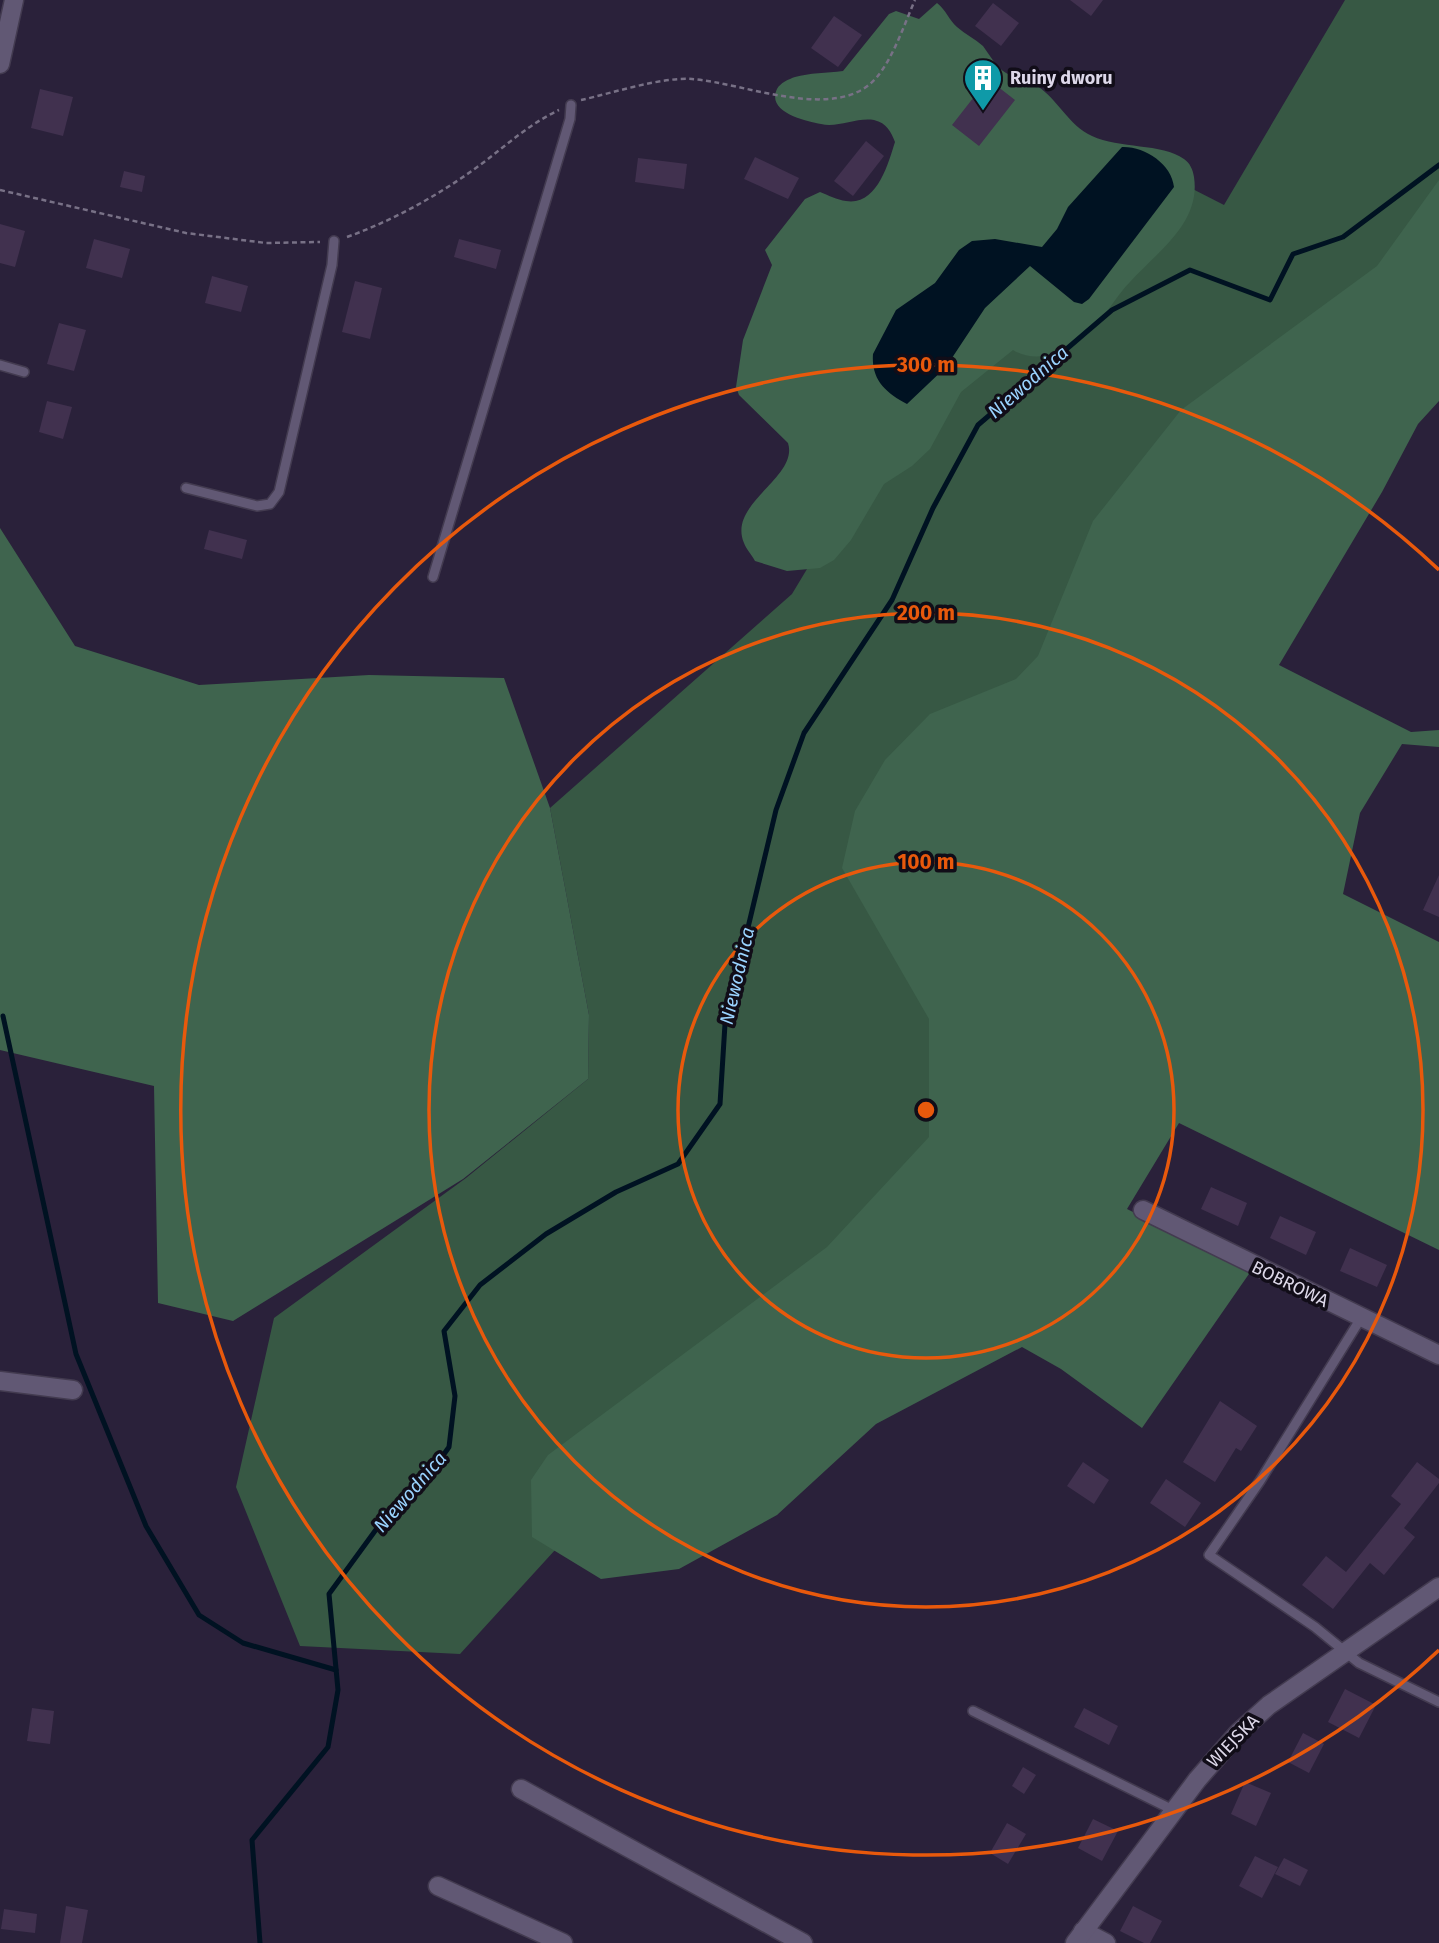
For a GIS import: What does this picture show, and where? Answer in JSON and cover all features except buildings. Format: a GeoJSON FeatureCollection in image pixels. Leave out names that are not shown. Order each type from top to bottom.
{"type":"FeatureCollection","features":[{"type":"Feature","properties":{"kind":"street"},"geometry":{"type":"LineString","coordinates":[[0,64],[14,0]]}},
{"type":"Feature","properties":{"kind":"street","name":"BOBROWA"},"geometry":{"type":"LineString","coordinates":[[1143,1210],[1439,1355]]}},
{"type":"Feature","properties":{"kind":"street"},"geometry":{"type":"LineString","coordinates":[[0,1381],[74,1390]]}},
{"type":"Feature","properties":{"kind":"street","name":"WIEJSKA"},"geometry":{"type":"LineString","coordinates":[[1079,1937],[1173,1810],[1239,1732],[1269,1705],[1439,1587]]}},
{"type":"Feature","properties":{"kind":"street"},"geometry":{"type":"LineString","coordinates":[[521,1788],[803,1943]]}},
{"type":"Feature","properties":{"kind":"street"},"geometry":{"type":"LineString","coordinates":[[438,1886],[563,1943]]}},
{"type":"Feature","properties":{"kind":"street"},"geometry":{"type":"LineString","coordinates":[[1079,1937],[1106,1943]]}},
{"type":"Feature","properties":{"kind":"lane"},"geometry":{"type":"LineString","coordinates":[[433,577],[570,119],[571,105]]}},
{"type":"Feature","properties":{"kind":"lane"},"geometry":{"type":"LineString","coordinates":[[186,488],[257,506],[270,503],[279,492],[332,265],[334,241]]}},
{"type":"Feature","properties":{"kind":"lane"},"geometry":{"type":"LineString","coordinates":[[0,365],[24,372]]}},
{"type":"Feature","properties":{"kind":"lane"},"geometry":{"type":"LineString","coordinates":[[1361,1318],[1261,1481],[1209,1555],[1315,1627],[1344,1652],[1439,1702]]}},
{"type":"Feature","properties":{"kind":"lane"},"geometry":{"type":"LineString","coordinates":[[973,1711],[1173,1810]]}},
{"type":"Feature","properties":{"kind":"path"},"geometry":{"type":"LineString","coordinates":[[0,190],[186,233],[266,243],[334,241],[404,213],[479,166],[535,121],[571,105],[617,92],[690,79],[805,98],[845,99],[863,91],[878,75],[915,0]]}},
{"type":"Feature","properties":{"kind":"green space"},"geometry":{"type":"Polygon","coordinates":[[[1345,0],[1439,0],[1439,329],[943,1256],[672,1422],[460,1654],[300,1646],[236,1487],[274,1318],[466,1178],[588,1079],[589,1015],[550,808],[792,594],[875,456],[1128,156],[1224,205],[1345,0]]]}},
{"type":"Feature","properties":{"kind":"green space"},"geometry":{"type":"Polygon","coordinates":[[[937,3],[957,27],[983,46],[1000,69],[1044,91],[1084,131],[1115,143],[1164,150],[1186,161],[1194,177],[1191,209],[1175,236],[1126,286],[1084,338],[1049,355],[1024,355],[1013,350],[961,392],[930,449],[912,466],[884,484],[851,540],[834,560],[820,568],[787,571],[755,561],[745,545],[741,529],[745,515],[783,468],[789,456],[788,443],[739,395],[736,387],[743,340],[772,265],[765,250],[805,199],[820,192],[846,201],[857,201],[866,197],[880,182],[895,142],[890,131],[878,121],[861,120],[827,125],[789,114],[777,104],[777,89],[782,83],[795,77],[843,71],[889,14],[896,11],[919,19],[937,3]]]}},
{"type":"Feature","properties":{"kind":"green space"},"geometry":{"type":"Polygon","coordinates":[[[1439,180],[1439,401],[1418,424],[1382,492],[1279,665],[1411,732],[1439,730],[1439,747],[1402,744],[1360,813],[1343,894],[1439,942],[1439,1250],[1179,1123],[1127,1209],[1251,1271],[1142,1428],[1061,1369],[1022,1347],[876,1424],[777,1515],[679,1569],[601,1579],[532,1537],[531,1480],[548,1455],[827,1247],[929,1137],[929,1019],[842,868],[855,811],[885,760],[930,714],[1016,679],[1038,656],[1093,521],[1181,410],[1377,266],[1439,180]]]}},
{"type":"Feature","properties":{"kind":"green space"},"geometry":{"type":"Polygon","coordinates":[[[0,528],[75,646],[199,685],[369,675],[504,678],[550,808],[589,1015],[588,1079],[463,1179],[233,1321],[158,1303],[154,1086],[0,1050],[0,528]]]}},
{"type":"Feature","properties":{"kind":"water"},"geometry":{"type":"Polygon","coordinates":[[[1122,147],[1130,147],[1156,158],[1168,171],[1174,187],[1089,299],[1082,304],[1074,302],[1030,266],[985,308],[946,367],[907,404],[886,390],[877,378],[873,354],[896,310],[935,283],[959,250],[972,241],[995,239],[1042,247],[1057,229],[1068,207],[1122,147]]]}},
{"type":"Feature","properties":{"kind":"waterway","name":"Niewodnica"},"geometry":{"type":"LineString","coordinates":[[260,1943],[252,1840],[328,1747],[338,1690],[329,1594],[383,1520],[425,1481],[449,1447],[455,1396],[444,1331],[480,1285],[546,1234],[616,1192],[678,1164],[720,1104],[725,1024],[776,810],[804,733],[892,600],[933,508],[978,425],[1112,310],[1190,270],[1270,300],[1293,254],[1343,237],[1439,165]]}},
{"type":"Feature","properties":{"kind":"waterway"},"geometry":{"type":"LineString","coordinates":[[3,1016],[76,1354],[146,1526],[199,1615],[243,1643],[336,1670]]}},
{"type":"Feature","properties":{"kind":"place","name":"Ruiny dworu"},"geometry":{"type":"Point","coordinates":[983,112]}}]}
